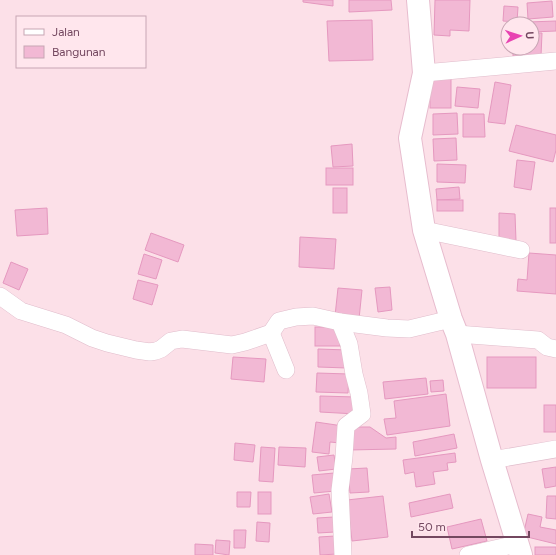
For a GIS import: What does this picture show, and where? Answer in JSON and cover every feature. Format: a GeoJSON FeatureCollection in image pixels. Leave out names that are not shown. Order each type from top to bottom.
{"type":"FeatureCollection","features":[{"type":"Feature","properties":{"kind":"main road"},"geometry":{"type":"LineString","coordinates":[[418,0],[424,73],[410,138],[424,230],[454,326],[519,549]]}},
{"type":"Feature","properties":{"kind":"street"},"geometry":{"type":"LineString","coordinates":[[424,73],[556,61]]}},
{"type":"Feature","properties":{"kind":"street"},"geometry":{"type":"LineString","coordinates":[[424,230],[521,250]]}},
{"type":"Feature","properties":{"kind":"street"},"geometry":{"type":"LineString","coordinates":[[0,296],[21,311],[66,325],[107,344],[136,350],[156,351],[162,349],[171,341],[182,339],[232,345],[271,333],[279,321],[296,317],[313,316],[340,322],[387,328],[409,329],[454,326],[538,340],[547,347],[556,349]]}},
{"type":"Feature","properties":{"kind":"street"},"geometry":{"type":"LineString","coordinates":[[340,322],[349,344],[362,414],[346,426],[340,490],[342,555]]}},
{"type":"Feature","properties":{"kind":"street"},"geometry":{"type":"LineString","coordinates":[[271,333],[286,370]]}},
{"type":"Feature","properties":{"kind":"street"},"geometry":{"type":"LineString","coordinates":[[492,460],[556,449]]}},
{"type":"Feature","properties":{"kind":"street"},"geometry":{"type":"LineString","coordinates":[[468,555],[519,549]]}},
{"type":"Feature","properties":{"kind":"building"},"geometry":{"type":"Polygon","coordinates":[[[303,0],[333,0],[333,6],[303,2],[303,0]]]}},
{"type":"Feature","properties":{"kind":"building"},"geometry":{"type":"Polygon","coordinates":[[[349,0],[391,0],[392,10],[349,12],[349,0]]]}},
{"type":"Feature","properties":{"kind":"building"},"geometry":{"type":"Polygon","coordinates":[[[435,0],[470,0],[469,31],[450,30],[450,36],[434,35],[435,0]]]}},
{"type":"Feature","properties":{"kind":"building"},"geometry":{"type":"Polygon","coordinates":[[[552,1],[553,17],[540,18],[540,16],[528,16],[527,3],[552,1]]]}},
{"type":"Feature","properties":{"kind":"building"},"geometry":{"type":"Polygon","coordinates":[[[504,6],[518,7],[517,16],[503,16],[504,6]]]}},
{"type":"Feature","properties":{"kind":"building"},"geometry":{"type":"Polygon","coordinates":[[[372,20],[373,60],[329,61],[327,21],[372,20]]]}},
{"type":"Feature","properties":{"kind":"building"},"geometry":{"type":"Polygon","coordinates":[[[556,21],[556,31],[540,32],[540,22],[556,21]]]}},
{"type":"Feature","properties":{"kind":"building"},"geometry":{"type":"Polygon","coordinates":[[[540,33],[542,33],[541,56],[540,33]]]}},
{"type":"Feature","properties":{"kind":"building"},"geometry":{"type":"Polygon","coordinates":[[[430,78],[451,78],[451,108],[430,108],[430,78]]]}},
{"type":"Feature","properties":{"kind":"building"},"geometry":{"type":"Polygon","coordinates":[[[495,82],[511,85],[505,124],[488,122],[495,82]]]}},
{"type":"Feature","properties":{"kind":"building"},"geometry":{"type":"Polygon","coordinates":[[[457,87],[480,89],[478,108],[455,106],[457,87]]]}},
{"type":"Feature","properties":{"kind":"building"},"geometry":{"type":"Polygon","coordinates":[[[457,113],[458,134],[433,135],[433,114],[457,113]]]}},
{"type":"Feature","properties":{"kind":"building"},"geometry":{"type":"Polygon","coordinates":[[[463,114],[484,114],[485,137],[463,137],[463,114]]]}},
{"type":"Feature","properties":{"kind":"building"},"geometry":{"type":"Polygon","coordinates":[[[516,125],[556,135],[556,150],[553,162],[509,151],[516,125]]]}},
{"type":"Feature","properties":{"kind":"building"},"geometry":{"type":"Polygon","coordinates":[[[456,138],[457,160],[434,161],[433,139],[456,138]]]}},
{"type":"Feature","properties":{"kind":"building"},"geometry":{"type":"Polygon","coordinates":[[[352,144],[353,166],[333,167],[331,146],[352,144]]]}},
{"type":"Feature","properties":{"kind":"building"},"geometry":{"type":"Polygon","coordinates":[[[517,160],[535,162],[531,190],[514,187],[517,160]]]}},
{"type":"Feature","properties":{"kind":"building"},"geometry":{"type":"Polygon","coordinates":[[[437,164],[466,165],[465,183],[437,182],[437,164]]]}},
{"type":"Feature","properties":{"kind":"building"},"geometry":{"type":"Polygon","coordinates":[[[326,168],[353,168],[353,185],[326,185],[326,168]]]}},
{"type":"Feature","properties":{"kind":"building"},"geometry":{"type":"Polygon","coordinates":[[[459,187],[460,199],[437,200],[436,189],[459,187]]]}},
{"type":"Feature","properties":{"kind":"building"},"geometry":{"type":"Polygon","coordinates":[[[333,188],[347,188],[347,213],[333,213],[333,188]]]}},
{"type":"Feature","properties":{"kind":"building"},"geometry":{"type":"Polygon","coordinates":[[[437,200],[463,200],[463,211],[437,211],[437,200]]]}},
{"type":"Feature","properties":{"kind":"building"},"geometry":{"type":"Polygon","coordinates":[[[47,208],[48,234],[17,236],[15,210],[47,208]]]}},
{"type":"Feature","properties":{"kind":"building"},"geometry":{"type":"Polygon","coordinates":[[[550,208],[556,208],[556,243],[550,243],[550,208]]]}},
{"type":"Feature","properties":{"kind":"building"},"geometry":{"type":"Polygon","coordinates":[[[499,213],[515,214],[516,241],[499,241],[499,213]]]}},
{"type":"Feature","properties":{"kind":"building"},"geometry":{"type":"Polygon","coordinates":[[[151,233],[184,245],[178,262],[145,250],[151,233]]]}},
{"type":"Feature","properties":{"kind":"building"},"geometry":{"type":"Polygon","coordinates":[[[300,237],[336,239],[334,269],[299,267],[300,237]]]}},
{"type":"Feature","properties":{"kind":"building"},"geometry":{"type":"Polygon","coordinates":[[[529,253],[556,255],[556,294],[517,291],[518,279],[527,280],[529,253]]]}},
{"type":"Feature","properties":{"kind":"building"},"geometry":{"type":"Polygon","coordinates":[[[144,254],[162,260],[156,279],[138,274],[144,254]]]}},
{"type":"Feature","properties":{"kind":"building"},"geometry":{"type":"Polygon","coordinates":[[[11,262],[28,269],[19,290],[3,283],[11,262]]]}},
{"type":"Feature","properties":{"kind":"building"},"geometry":{"type":"Polygon","coordinates":[[[138,280],[158,285],[152,305],[133,299],[138,280]]]}},
{"type":"Feature","properties":{"kind":"building"},"geometry":{"type":"Polygon","coordinates":[[[390,287],[392,310],[378,312],[375,288],[390,287]]]}},
{"type":"Feature","properties":{"kind":"building"},"geometry":{"type":"Polygon","coordinates":[[[338,288],[362,290],[359,319],[335,316],[338,288]]]}},
{"type":"Feature","properties":{"kind":"building"},"geometry":{"type":"Polygon","coordinates":[[[315,327],[340,327],[340,346],[315,346],[315,327]]]}},
{"type":"Feature","properties":{"kind":"building"},"geometry":{"type":"Polygon","coordinates":[[[318,349],[348,350],[347,368],[318,367],[318,349]]]}},
{"type":"Feature","properties":{"kind":"building"},"geometry":{"type":"Polygon","coordinates":[[[233,357],[266,359],[264,382],[231,379],[233,357]]]}},
{"type":"Feature","properties":{"kind":"building"},"geometry":{"type":"Polygon","coordinates":[[[487,357],[536,357],[536,388],[487,388],[487,357]]]}},
{"type":"Feature","properties":{"kind":"building"},"geometry":{"type":"Polygon","coordinates":[[[317,373],[349,374],[348,393],[316,392],[317,373]]]}},
{"type":"Feature","properties":{"kind":"building"},"geometry":{"type":"Polygon","coordinates":[[[426,378],[428,394],[385,399],[383,382],[426,378]]]}},
{"type":"Feature","properties":{"kind":"building"},"geometry":{"type":"Polygon","coordinates":[[[443,380],[444,391],[431,392],[430,381],[443,380]]]}},
{"type":"Feature","properties":{"kind":"building"},"geometry":{"type":"Polygon","coordinates":[[[446,394],[450,426],[387,435],[384,419],[396,418],[394,401],[446,394]]]}},
{"type":"Feature","properties":{"kind":"building"},"geometry":{"type":"Polygon","coordinates":[[[320,396],[356,397],[356,414],[320,412],[320,396]]]}},
{"type":"Feature","properties":{"kind":"building"},"geometry":{"type":"Polygon","coordinates":[[[544,405],[556,405],[556,432],[544,432],[544,405]]]}},
{"type":"Feature","properties":{"kind":"building"},"geometry":{"type":"Polygon","coordinates":[[[316,422],[343,426],[340,443],[330,442],[329,454],[312,452],[316,422]]]}},
{"type":"Feature","properties":{"kind":"building"},"geometry":{"type":"Polygon","coordinates":[[[348,427],[370,427],[386,438],[396,437],[396,449],[349,450],[348,427]]]}},
{"type":"Feature","properties":{"kind":"building"},"geometry":{"type":"Polygon","coordinates":[[[454,434],[457,448],[415,456],[413,442],[454,434]]]}},
{"type":"Feature","properties":{"kind":"building"},"geometry":{"type":"Polygon","coordinates":[[[235,443],[255,445],[253,462],[234,460],[235,443]]]}},
{"type":"Feature","properties":{"kind":"building"},"geometry":{"type":"Polygon","coordinates":[[[261,447],[275,448],[273,482],[259,481],[261,447]]]}},
{"type":"Feature","properties":{"kind":"building"},"geometry":{"type":"Polygon","coordinates":[[[279,447],[306,448],[305,467],[278,465],[279,447]]]}},
{"type":"Feature","properties":{"kind":"building"},"geometry":{"type":"Polygon","coordinates":[[[455,453],[456,462],[447,463],[448,470],[433,472],[435,484],[416,487],[414,472],[405,474],[403,460],[455,453]]]}},
{"type":"Feature","properties":{"kind":"building"},"geometry":{"type":"Polygon","coordinates":[[[334,455],[336,469],[319,471],[317,457],[334,455]]]}},
{"type":"Feature","properties":{"kind":"building"},"geometry":{"type":"Polygon","coordinates":[[[556,467],[556,486],[545,488],[542,469],[556,467]]]}},
{"type":"Feature","properties":{"kind":"building"},"geometry":{"type":"Polygon","coordinates":[[[367,468],[369,492],[350,493],[348,469],[367,468]]]}},
{"type":"Feature","properties":{"kind":"building"},"geometry":{"type":"Polygon","coordinates":[[[334,473],[335,491],[314,493],[312,475],[334,473]]]}},
{"type":"Feature","properties":{"kind":"building"},"geometry":{"type":"Polygon","coordinates":[[[237,492],[251,492],[250,507],[237,507],[237,492]]]}},
{"type":"Feature","properties":{"kind":"building"},"geometry":{"type":"Polygon","coordinates":[[[258,492],[271,492],[271,514],[258,514],[258,492]]]}},
{"type":"Feature","properties":{"kind":"building"},"geometry":{"type":"Polygon","coordinates":[[[329,494],[332,512],[313,514],[310,497],[329,494]]]}},
{"type":"Feature","properties":{"kind":"building"},"geometry":{"type":"Polygon","coordinates":[[[450,494],[453,508],[411,517],[409,503],[450,494]]]}},
{"type":"Feature","properties":{"kind":"building"},"geometry":{"type":"Polygon","coordinates":[[[383,496],[388,537],[352,541],[347,500],[383,496]]]}},
{"type":"Feature","properties":{"kind":"building"},"geometry":{"type":"Polygon","coordinates":[[[547,496],[556,496],[556,519],[546,518],[547,496]]]}},
{"type":"Feature","properties":{"kind":"building"},"geometry":{"type":"Polygon","coordinates":[[[528,514],[542,517],[540,527],[556,530],[556,544],[523,536],[528,514]]]}},
{"type":"Feature","properties":{"kind":"building"},"geometry":{"type":"Polygon","coordinates":[[[334,517],[335,532],[318,533],[317,518],[334,517]]]}},
{"type":"Feature","properties":{"kind":"building"},"geometry":{"type":"Polygon","coordinates":[[[481,519],[487,541],[452,549],[447,527],[481,519]]]}},
{"type":"Feature","properties":{"kind":"building"},"geometry":{"type":"Polygon","coordinates":[[[257,522],[270,523],[269,542],[256,541],[257,522]]]}},
{"type":"Feature","properties":{"kind":"building"},"geometry":{"type":"Polygon","coordinates":[[[234,530],[246,530],[245,548],[234,548],[234,530]]]}},
{"type":"Feature","properties":{"kind":"building"},"geometry":{"type":"Polygon","coordinates":[[[335,536],[337,554],[320,555],[319,537],[335,536]]]}},
{"type":"Feature","properties":{"kind":"building"},"geometry":{"type":"Polygon","coordinates":[[[216,540],[230,541],[229,555],[215,553],[216,540]]]}},
{"type":"Feature","properties":{"kind":"building"},"geometry":{"type":"Polygon","coordinates":[[[195,544],[213,545],[213,555],[195,555],[195,544]]]}},
{"type":"Feature","properties":{"kind":"building"},"geometry":{"type":"Polygon","coordinates":[[[535,547],[556,547],[556,555],[535,555],[535,547]]]}}]}
